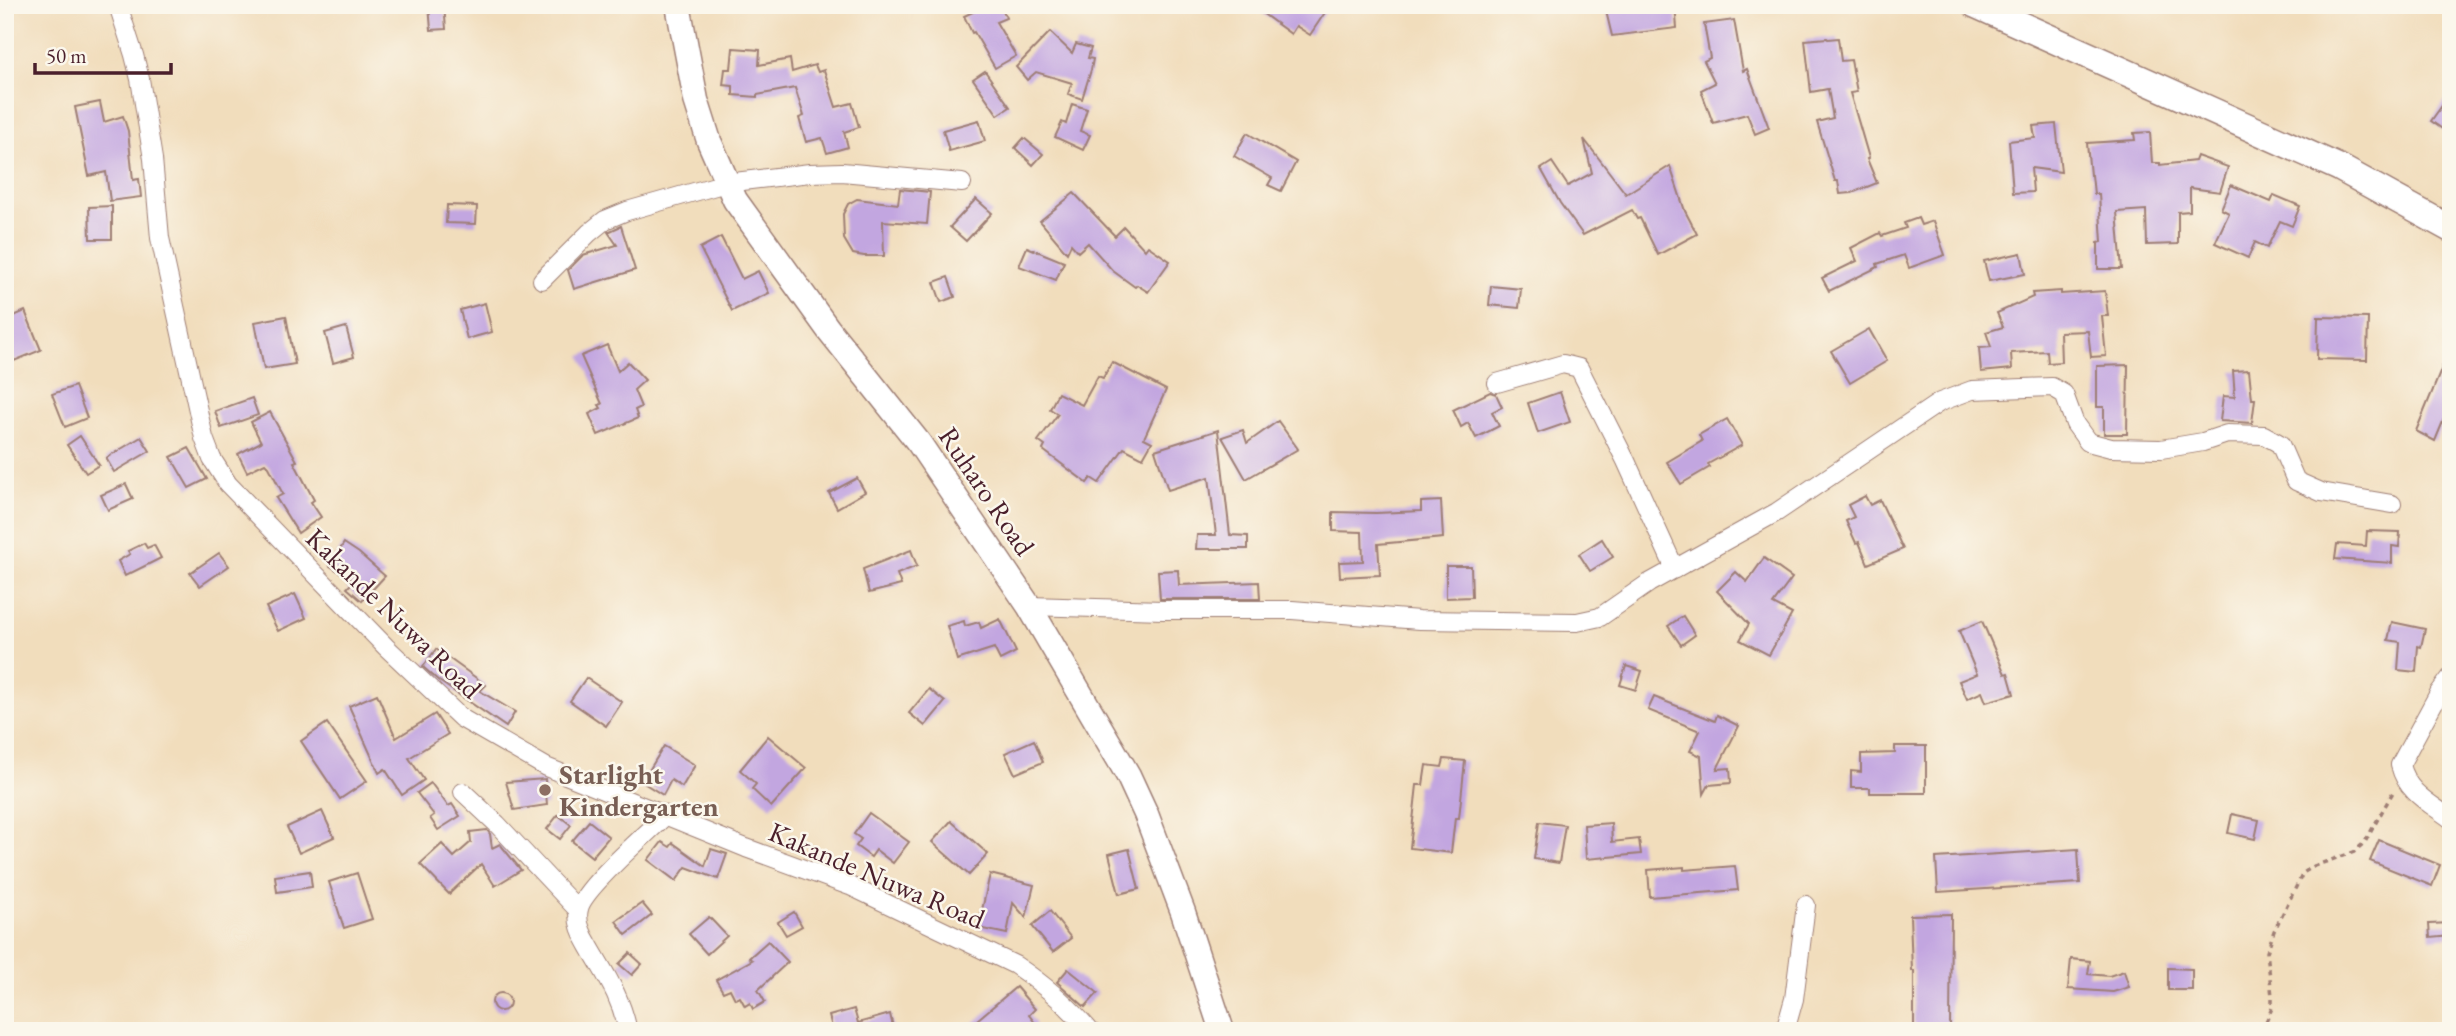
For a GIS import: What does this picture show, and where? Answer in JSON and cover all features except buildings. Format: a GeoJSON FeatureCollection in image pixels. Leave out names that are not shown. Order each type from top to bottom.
{"type":"FeatureCollection","features":[{"type":"Feature","properties":{"kind":"main road"},"geometry":{"type":"LineString","coordinates":[[1976,5],[2340,168],[2451,229]]}},
{"type":"Feature","properties":{"kind":"street","name":"Kakande Nuwa Road"},"geometry":{"type":"LineString","coordinates":[[118,5],[140,79],[153,159],[160,238],[204,438],[223,477],[386,647],[461,718],[546,767],[850,886],[1015,965],[1068,1007],[1090,1031]]}},
{"type":"Feature","properties":{"kind":"street","name":"Ruharo Road"},"geometry":{"type":"LineString","coordinates":[[678,5],[696,100],[709,141],[735,200],[828,329],[919,443],[1029,606],[1128,775],[1146,814],[1183,912],[1222,1031]]}},
{"type":"Feature","properties":{"kind":"street"},"geometry":{"type":"LineString","coordinates":[[542,280],[589,233],[606,220],[646,205],[726,183],[842,172],[962,183]]}},
{"type":"Feature","properties":{"kind":"street"},"geometry":{"type":"LineString","coordinates":[[1497,383],[1563,364],[1579,368],[1626,461],[1675,569]]}},
{"type":"Feature","properties":{"kind":"street"},"geometry":{"type":"LineString","coordinates":[[1029,606],[1292,610],[1419,620],[1577,622],[1600,617],[1649,583],[1777,512],[1940,402],[1972,390],[2052,387],[2064,394],[2075,424],[2088,442],[2111,448],[2161,449],[2203,442],[2227,434],[2264,435],[2280,444],[2296,481],[2321,492],[2392,504]]}},
{"type":"Feature","properties":{"kind":"street"},"geometry":{"type":"LineString","coordinates":[[2451,677],[2439,693],[2400,765],[2402,775],[2410,787],[2424,801],[2451,819]]}},
{"type":"Feature","properties":{"kind":"street"},"geometry":{"type":"LineString","coordinates":[[463,792],[578,910]]}},
{"type":"Feature","properties":{"kind":"street"},"geometry":{"type":"LineString","coordinates":[[628,1031],[622,1004],[612,982],[579,926],[578,910],[591,889],[666,815]]}},
{"type":"Feature","properties":{"kind":"street"},"geometry":{"type":"LineString","coordinates":[[1785,1031],[1794,999],[1806,905]]}},
{"type":"Feature","properties":{"kind":"path"},"geometry":{"type":"LineString","coordinates":[[2262,1031],[2272,1007],[2267,952],[2274,931],[2298,882],[2303,873],[2314,866],[2354,852],[2365,842],[2402,775]]}},
{"type":"Feature","properties":{"kind":"place","name":"Starlight Kindergarten"},"geometry":{"type":"Point","coordinates":[545,790]}}]}
